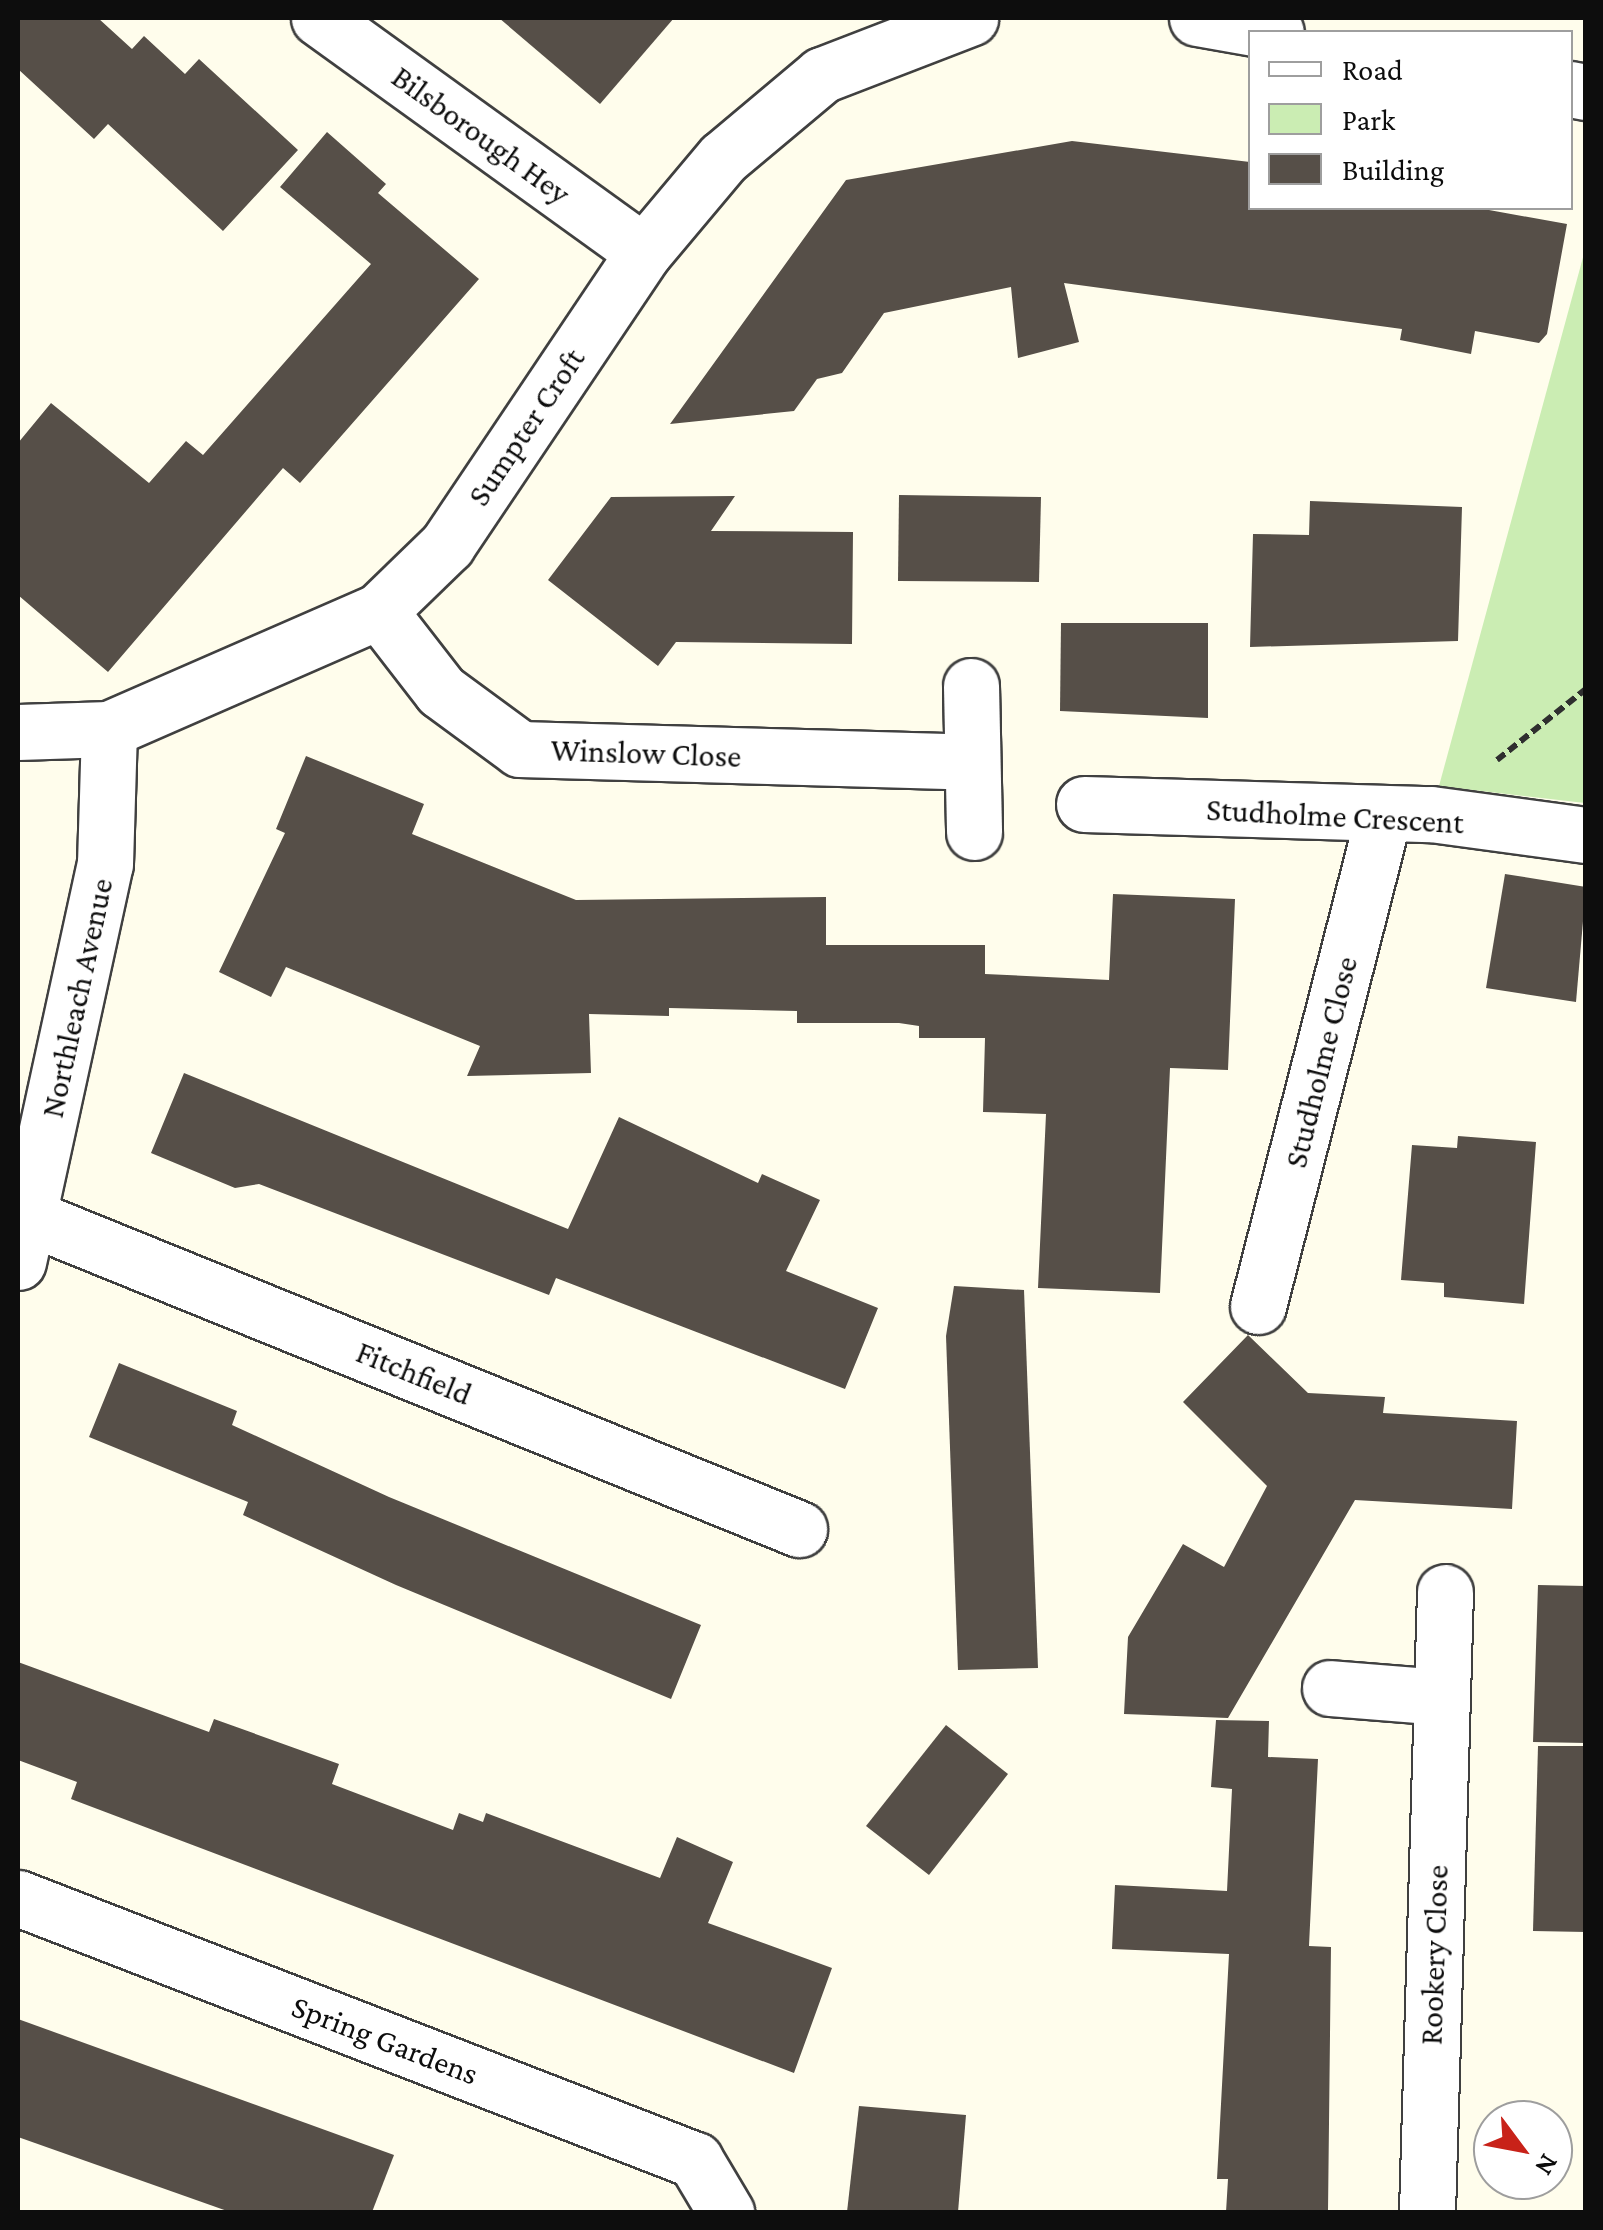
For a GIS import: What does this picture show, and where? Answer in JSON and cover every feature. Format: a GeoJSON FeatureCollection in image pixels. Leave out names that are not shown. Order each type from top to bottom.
{"type":"FeatureCollection","features":[{"type":"Feature","properties":{"kind":"street","name":"Bilsborough Hey"},"geometry":{"type":"LineString","coordinates":[[319,18],[644,252]]}},
{"type":"Feature","properties":{"kind":"street","name":"Sumpter Croft"},"geometry":{"type":"LineString","coordinates":[[18,732],[108,729],[379,611],[447,545],[644,252],[723,158],[822,75],[970,18]]}},
{"type":"Feature","properties":{"kind":"street"},"geometry":{"type":"LineString","coordinates":[[1197,18],[1265,30]]}},
{"type":"Feature","properties":{"kind":"street","name":"Winslow Close"},"geometry":{"type":"LineString","coordinates":[[379,611],[441,691],[520,749],[972,762]]}},
{"type":"Feature","properties":{"kind":"street"},"geometry":{"type":"LineString","coordinates":[[971,686],[974,832]]}},
{"type":"Feature","properties":{"kind":"street","name":"Northleach Avenue"},"geometry":{"type":"LineString","coordinates":[[23,1240],[105,864],[108,729]]}},
{"type":"Feature","properties":{"kind":"street","name":"Studholme Crescent"},"geometry":{"type":"LineString","coordinates":[[1084,804],[1475,822],[1586,835]]}},
{"type":"Feature","properties":{"kind":"street","name":"Studholme Close"},"geometry":{"type":"LineString","coordinates":[[1258,1306],[1384,817]]}},
{"type":"Feature","properties":{"kind":"street","name":"Fitchfield"},"geometry":{"type":"LineString","coordinates":[[23,1240],[799,1529]]}},
{"type":"Feature","properties":{"kind":"street","name":"Rookery Close"},"geometry":{"type":"LineString","coordinates":[[1427,2212],[1445,1592]]}},
{"type":"Feature","properties":{"kind":"street"},"geometry":{"type":"LineString","coordinates":[[1330,1688],[1442,1697]]}},
{"type":"Feature","properties":{"kind":"street","name":"Spring Gardens"},"geometry":{"type":"LineString","coordinates":[[18,1898],[695,2160],[726,2212]]}},
{"type":"Feature","properties":{"kind":"path"},"geometry":{"type":"LineString","coordinates":[[1475,822],[1484,768],[1586,689]]}},
{"type":"Feature","properties":{"kind":"green space"},"geometry":{"type":"Polygon","coordinates":[[[1585,250],[1585,803],[1439,786],[1585,250]]]}},
{"type":"Feature","properties":{"kind":"building"},"geometry":{"type":"Polygon","coordinates":[[[18,18],[98,18],[132,49],[144,36],[185,74],[199,59],[298,150],[223,231],[108,124],[94,139],[18,69],[18,18]]]}},
{"type":"Feature","properties":{"kind":"building"},"geometry":{"type":"Polygon","coordinates":[[[499,18],[674,18],[600,104],[499,18]]]}},
{"type":"Feature","properties":{"kind":"building"},"geometry":{"type":"Polygon","coordinates":[[[327,132],[386,184],[378,193],[479,279],[300,483],[283,468],[108,672],[18,595],[18,443],[51,403],[149,483],[186,441],[203,455],[371,264],[280,187],[327,132]]]}},
{"type":"Feature","properties":{"kind":"building"},"geometry":{"type":"Polygon","coordinates":[[[1072,141],[1248,162],[1248,210],[1489,210],[1567,224],[1547,334],[1539,343],[1475,331],[1471,354],[1400,340],[1402,329],[1064,283],[1079,342],[1018,358],[1011,287],[884,313],[842,373],[817,379],[794,411],[670,424],[846,180],[1072,141]]]}},
{"type":"Feature","properties":{"kind":"building"},"geometry":{"type":"Polygon","coordinates":[[[899,495],[1041,497],[1039,582],[898,581],[899,495]]]}},
{"type":"Feature","properties":{"kind":"building"},"geometry":{"type":"Polygon","coordinates":[[[735,496],[711,531],[853,532],[852,644],[676,642],[658,666],[548,580],[611,497],[735,496]]]}},
{"type":"Feature","properties":{"kind":"building"},"geometry":{"type":"Polygon","coordinates":[[[1310,501],[1462,507],[1458,641],[1250,647],[1253,534],[1309,535],[1310,501]]]}},
{"type":"Feature","properties":{"kind":"building"},"geometry":{"type":"Polygon","coordinates":[[[1061,623],[1208,623],[1208,718],[1060,711],[1061,623]]]}},
{"type":"Feature","properties":{"kind":"building"},"geometry":{"type":"Polygon","coordinates":[[[306,756],[424,804],[412,834],[576,900],[826,897],[826,945],[985,945],[985,974],[1109,980],[1113,894],[1235,899],[1228,1070],[1170,1068],[1160,1293],[1038,1288],[1046,1114],[983,1112],[985,1038],[919,1038],[919,1026],[899,1023],[797,1023],[797,1011],[669,1008],[669,1016],[589,1014],[591,1073],[467,1076],[480,1046],[286,967],[271,997],[219,972],[285,833],[276,829],[306,756]]]}},
{"type":"Feature","properties":{"kind":"building"},"geometry":{"type":"Polygon","coordinates":[[[1505,874],[1586,887],[1576,1002],[1486,988],[1505,874]]]}},
{"type":"Feature","properties":{"kind":"building"},"geometry":{"type":"Polygon","coordinates":[[[184,1073],[568,1229],[619,1117],[758,1183],[762,1174],[820,1200],[786,1271],[878,1308],[845,1389],[556,1278],[549,1295],[259,1184],[235,1188],[151,1153],[184,1073]]]}},
{"type":"Feature","properties":{"kind":"building"},"geometry":{"type":"Polygon","coordinates":[[[1458,1136],[1536,1142],[1524,1304],[1444,1297],[1444,1283],[1401,1280],[1412,1145],[1457,1148],[1458,1136]]]}},
{"type":"Feature","properties":{"kind":"building"},"geometry":{"type":"Polygon","coordinates":[[[954,1286],[1024,1290],[1038,1668],[958,1670],[946,1336],[954,1286]]]}},
{"type":"Feature","properties":{"kind":"building"},"geometry":{"type":"Polygon","coordinates":[[[1248,1335],[1308,1393],[1385,1397],[1383,1413],[1517,1421],[1512,1509],[1355,1500],[1228,1718],[1124,1714],[1128,1637],[1183,1544],[1224,1567],[1267,1486],[1183,1402],[1248,1335]]]}},
{"type":"Feature","properties":{"kind":"building"},"geometry":{"type":"Polygon","coordinates":[[[119,1363],[237,1411],[232,1425],[389,1497],[701,1625],[671,1699],[396,1585],[243,1515],[248,1502],[89,1437],[119,1363]]]}},
{"type":"Feature","properties":{"kind":"building"},"geometry":{"type":"Polygon","coordinates":[[[1538,1585],[1586,1586],[1586,1743],[1533,1742],[1538,1585]]]}},
{"type":"Feature","properties":{"kind":"building"},"geometry":{"type":"Polygon","coordinates":[[[18,1662],[209,1732],[214,1719],[339,1764],[332,1784],[453,1830],[459,1813],[483,1822],[486,1813],[660,1878],[677,1837],[733,1862],[708,1923],[832,1968],[794,2073],[71,1799],[77,1782],[18,1760],[18,1662]]]}},
{"type":"Feature","properties":{"kind":"building"},"geometry":{"type":"Polygon","coordinates":[[[1216,1720],[1269,1721],[1268,1757],[1318,1759],[1309,1946],[1331,1947],[1328,2212],[1226,2212],[1228,2179],[1217,2179],[1229,1954],[1112,1949],[1115,1885],[1227,1891],[1232,1789],[1211,1787],[1216,1720]]]}},
{"type":"Feature","properties":{"kind":"building"},"geometry":{"type":"Polygon","coordinates":[[[946,1725],[1008,1774],[929,1875],[866,1826],[946,1725]]]}},
{"type":"Feature","properties":{"kind":"building"},"geometry":{"type":"Polygon","coordinates":[[[1538,1746],[1586,1746],[1586,1932],[1533,1931],[1538,1746]]]}},
{"type":"Feature","properties":{"kind":"building"},"geometry":{"type":"Polygon","coordinates":[[[18,2019],[394,2155],[372,2212],[230,2212],[18,2137],[18,2019]]]}},
{"type":"Feature","properties":{"kind":"building"},"geometry":{"type":"Polygon","coordinates":[[[859,2106],[966,2115],[958,2212],[847,2212],[859,2106]]]}}]}
